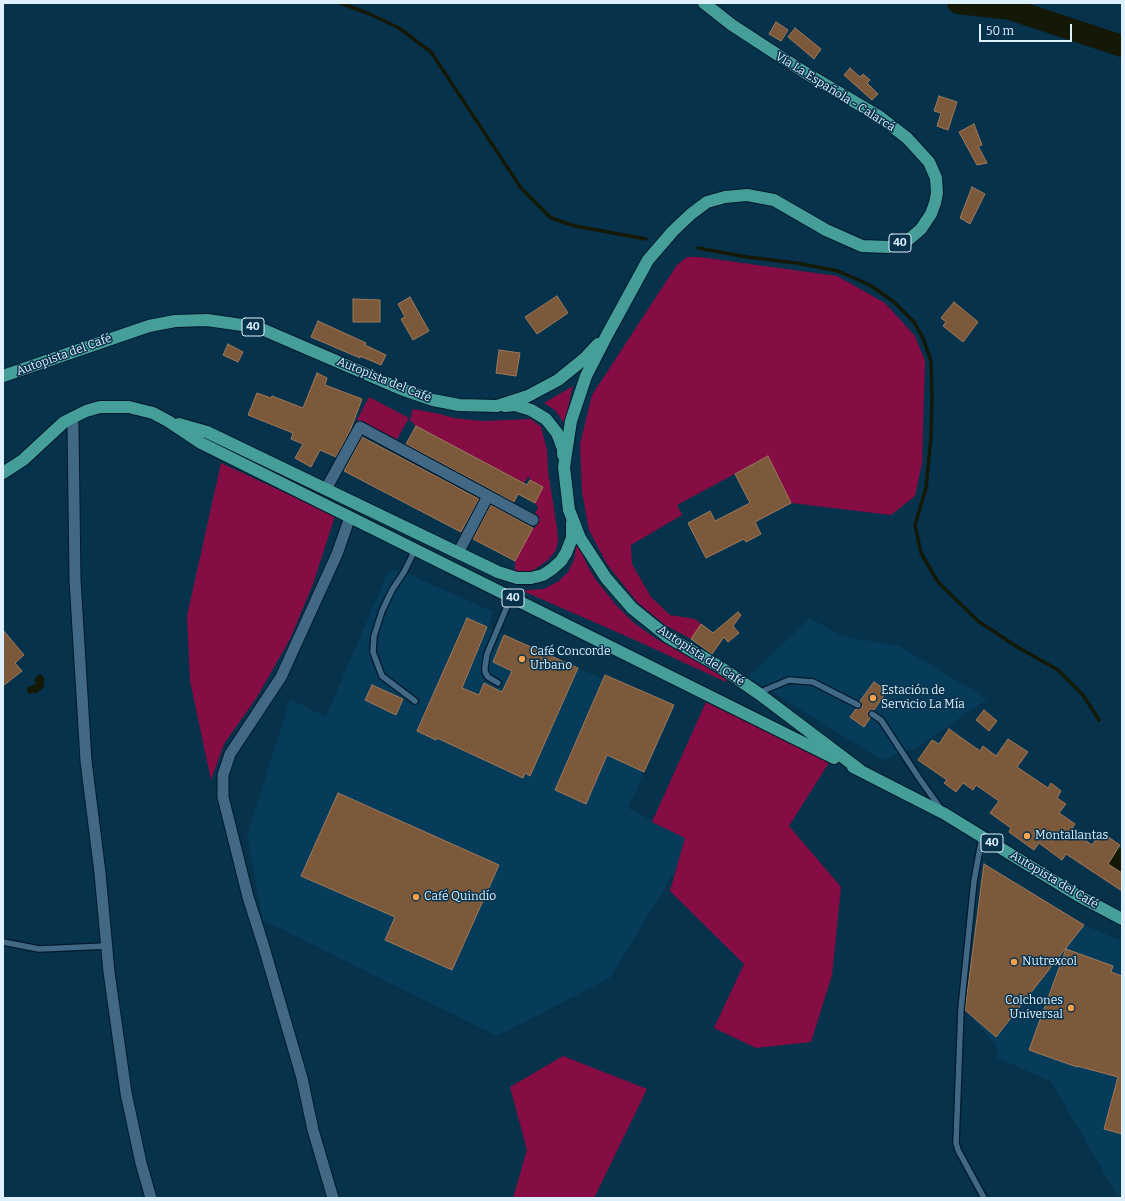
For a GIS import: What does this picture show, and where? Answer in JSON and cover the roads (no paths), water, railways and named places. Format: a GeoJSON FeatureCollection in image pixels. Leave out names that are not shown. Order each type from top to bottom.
{"type":"FeatureCollection","features":[{"type":"Feature","properties":{"kind":"highway","name":"Vía La Española - Calarcá"},"geometry":{"type":"LineString","coordinates":[[606,335],[648,260],[673,231],[707,202],[726,197],[748,195],[774,200],[826,230],[862,246],[888,247],[907,241],[921,229],[931,214],[935,204],[937,193],[936,178],[929,162],[907,138],[880,117],[804,72],[732,25],[704,3]]}},
{"type":"Feature","properties":{"kind":"highway","name":"Autopista del Café"},"geometry":{"type":"LineString","coordinates":[[3,376],[150,326],[175,321],[208,320],[264,330],[401,389],[433,400],[465,406],[497,406],[528,396],[558,380],[584,359],[606,335]]}},
{"type":"Feature","properties":{"kind":"highway","name":"Autopista del Café"},"geometry":{"type":"LineString","coordinates":[[606,335],[586,376],[571,421],[564,467],[569,510],[580,538],[606,578],[632,608],[668,637],[720,667],[758,693],[860,770]]}},
{"type":"Feature","properties":{"kind":"highway"},"geometry":{"type":"LineString","coordinates":[[497,406],[515,406],[531,410],[546,419],[557,433],[563,449],[564,467]]}},
{"type":"Feature","properties":{"kind":"highway","name":"Autopista del Café"},"geometry":{"type":"LineString","coordinates":[[3,474],[23,460],[64,422],[86,411],[100,407],[129,407],[153,413],[201,443],[860,770],[945,814],[1077,895],[1122,919]]}},
{"type":"Feature","properties":{"kind":"highway"},"geometry":{"type":"LineString","coordinates":[[168,421],[207,432],[498,572],[517,578],[531,578],[542,575],[561,561],[572,538],[572,525],[569,510]]}},
{"type":"Feature","properties":{"kind":"street"},"geometry":{"type":"LineString","coordinates":[[71,418],[75,580],[86,761],[100,873],[107,946],[126,1093],[141,1163],[151,1198]]}},
{"type":"Feature","properties":{"kind":"street"},"geometry":{"type":"LineString","coordinates":[[326,489],[360,427],[533,520]]}},
{"type":"Feature","properties":{"kind":"street"},"geometry":{"type":"LineString","coordinates":[[458,552],[488,496]]}},
{"type":"Feature","properties":{"kind":"street"},"geometry":{"type":"LineString","coordinates":[[333,1198],[313,1130],[302,1078],[248,897],[223,797],[223,775],[230,754],[281,677],[337,554],[350,517]]}},
{"type":"Feature","properties":{"kind":"lane"},"geometry":{"type":"LineString","coordinates":[[415,700],[382,676],[373,652],[374,636],[382,611],[392,590],[416,550]]}},
{"type":"Feature","properties":{"kind":"lane"},"geometry":{"type":"LineString","coordinates":[[498,683],[488,677],[485,672],[487,654],[511,597]]}},
{"type":"Feature","properties":{"kind":"lane"},"geometry":{"type":"LineString","coordinates":[[758,693],[788,680],[813,682],[858,705]]}},
{"type":"Feature","properties":{"kind":"lane"},"geometry":{"type":"LineString","coordinates":[[872,714],[881,720],[919,778],[945,814]]}},
{"type":"Feature","properties":{"kind":"lane"},"geometry":{"type":"LineString","coordinates":[[982,837],[974,881],[961,1009],[956,1143],[958,1150],[984,1198]]}},
{"type":"Feature","properties":{"kind":"lane"},"geometry":{"type":"LineString","coordinates":[[3,942],[39,949],[107,946]]}},
{"type":"Feature","properties":{"kind":"waterway"},"geometry":{"type":"LineString","coordinates":[[340,3],[370,14],[399,28],[431,52],[521,188],[551,218],[575,226],[646,239]]}},
{"type":"Feature","properties":{"kind":"waterway"},"geometry":{"type":"LineString","coordinates":[[958,3],[1010,9],[1122,46]]}},
{"type":"Feature","properties":{"kind":"waterway"},"geometry":{"type":"LineString","coordinates":[[698,248],[747,257],[797,263],[838,271],[870,285],[894,302],[914,322],[923,338],[931,361],[931,437],[926,488],[915,525],[921,553],[938,582],[978,621],[1019,648],[1058,670],[1083,695],[1099,720]]}},
{"type":"Feature","properties":{"kind":"place","name":"Café Concorde Urbano"},"geometry":{"type":"Point","coordinates":[522,659]}},
{"type":"Feature","properties":{"kind":"place","name":"Estación de Servicio La Mía"},"geometry":{"type":"Point","coordinates":[873,698]}},
{"type":"Feature","properties":{"kind":"place","name":"Montallantas"},"geometry":{"type":"Point","coordinates":[1027,836]}},
{"type":"Feature","properties":{"kind":"place","name":"Café Quindío"},"geometry":{"type":"Point","coordinates":[416,897]}},
{"type":"Feature","properties":{"kind":"place","name":"Nutrexcol"},"geometry":{"type":"Point","coordinates":[1014,962]}},
{"type":"Feature","properties":{"kind":"place","name":"Colchones Universal"},"geometry":{"type":"Point","coordinates":[1071,1008]}}]}
